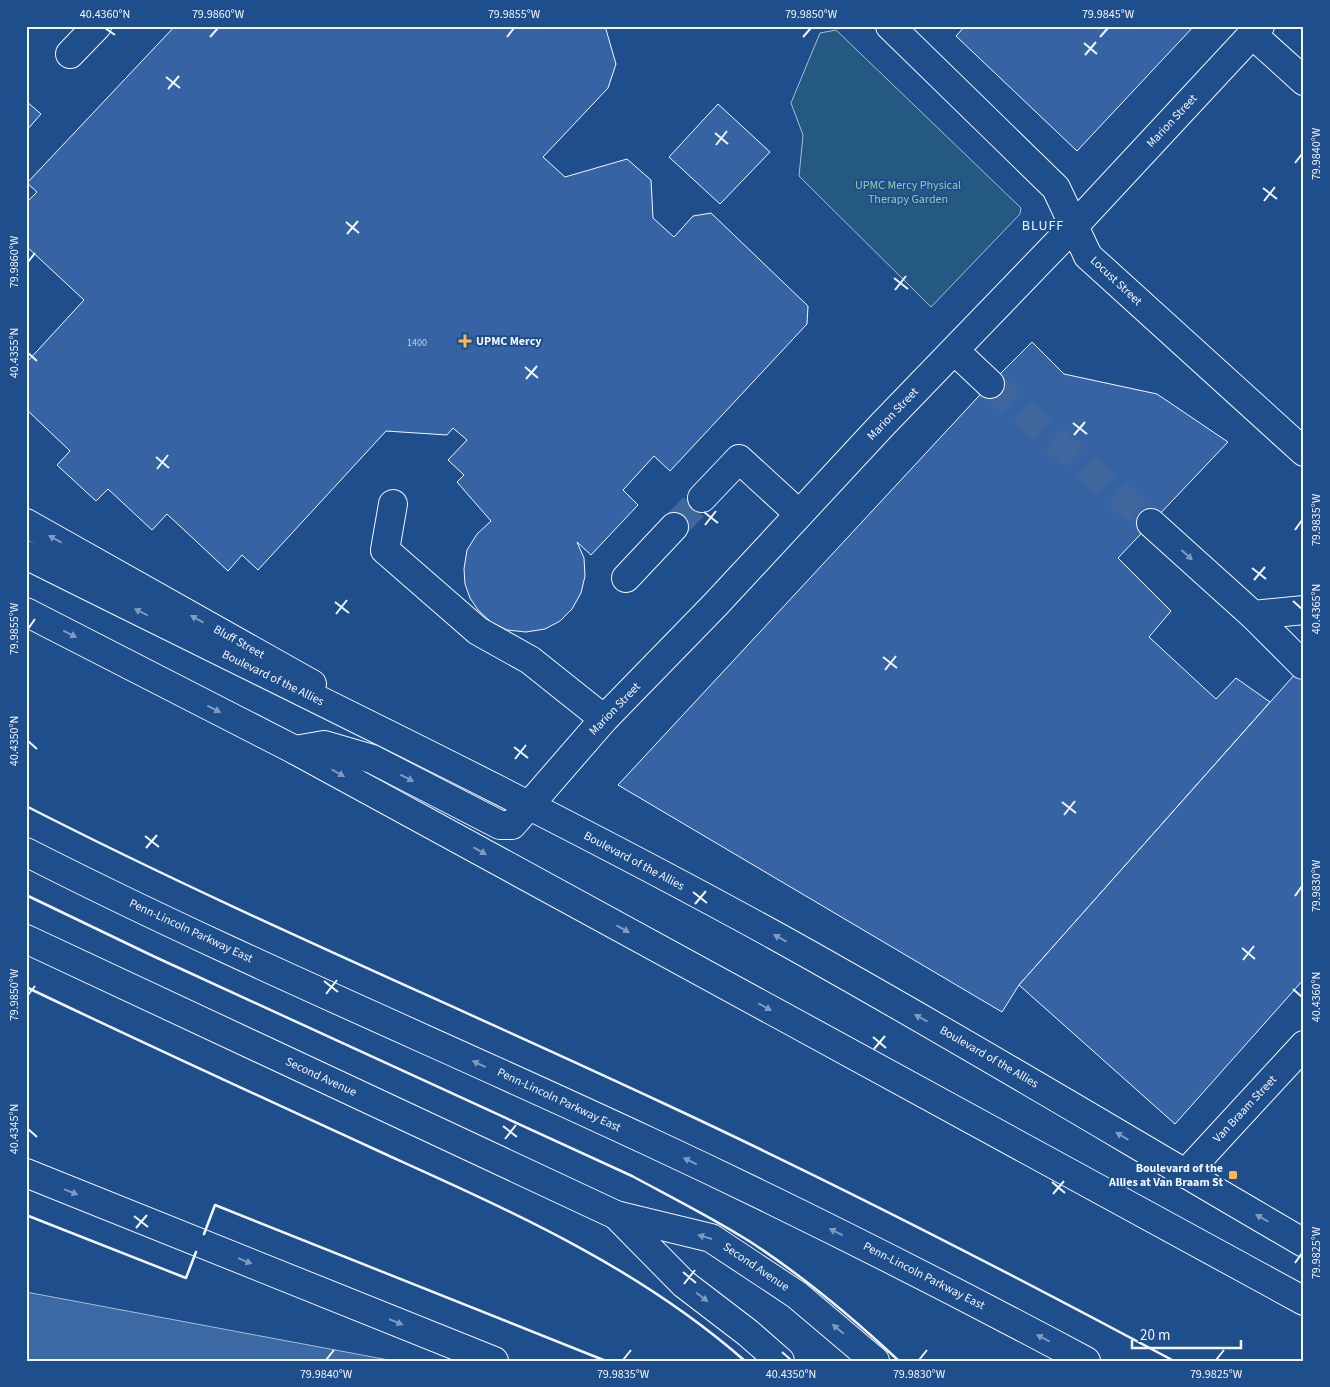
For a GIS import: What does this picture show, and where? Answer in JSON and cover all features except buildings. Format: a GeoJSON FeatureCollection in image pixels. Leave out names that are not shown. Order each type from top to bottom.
{"type":"FeatureCollection","features":[{"type":"Feature","properties":{"kind":"main road"},"geometry":{"type":"LineString","coordinates":[[70,54],[97,26]]}},
{"type":"Feature","properties":{"kind":"main road","name":"Locust Street"},"geometry":{"type":"LineString","coordinates":[[890,26],[1056,188],[1088,256],[1304,452]]}},
{"type":"Feature","properties":{"kind":"main road"},"geometry":{"type":"LineString","coordinates":[[1256,30],[1304,81]]}},
{"type":"Feature","properties":{"kind":"main road","name":"Marion Street"},"geometry":{"type":"LineString","coordinates":[[295,750],[324,745],[372,759],[500,825],[512,824],[604,719],[715,604],[882,424],[955,351],[1075,225],[1256,30]]}},
{"type":"Feature","properties":{"kind":"main road"},"geometry":{"type":"LineString","coordinates":[[955,351],[990,384]]}},
{"type":"Feature","properties":{"kind":"main road"},"geometry":{"type":"LineString","coordinates":[[702,498],[739,459],[799,514]]}},
{"type":"Feature","properties":{"kind":"main road"},"geometry":{"type":"LineString","coordinates":[[393,504],[385,550],[478,631],[530,660],[604,719]]}},
{"type":"Feature","properties":{"kind":"main road","name":"Bluff Street"},"geometry":{"type":"LineString","coordinates":[[26,523],[529,806]]}},
{"type":"Feature","properties":{"kind":"main road"},"geometry":{"type":"LineString","coordinates":[[1151,523],[1252,615],[1303,665]]}},
{"type":"Feature","properties":{"kind":"main road"},"geometry":{"type":"LineString","coordinates":[[626,578],[674,527]]}},
{"type":"Feature","properties":{"kind":"main road","name":"Boulevard of the Allies"},"geometry":{"type":"LineString","coordinates":[[26,555],[529,806],[772,934],[975,1049],[1304,1243]]}},
{"type":"Feature","properties":{"kind":"main road"},"geometry":{"type":"LineString","coordinates":[[1252,615],[1304,610]]}},
{"type":"Feature","properties":{"kind":"main road"},"geometry":{"type":"LineString","coordinates":[[26,612],[295,750],[1304,1301]]}},
{"type":"Feature","properties":{"kind":"main road","name":"Penn-Lincoln Parkway East"},"geometry":{"type":"LineString","coordinates":[[26,852],[169,922],[648,1141],[827,1228],[1086,1361]]}},
{"type":"Feature","properties":{"kind":"main road","name":"Second Avenue"},"geometry":{"type":"LineString","coordinates":[[26,939],[616,1215],[711,1238],[797,1295],[875,1361]]}},
{"type":"Feature","properties":{"kind":"main road","name":"Van Braam Street"},"geometry":{"type":"LineString","coordinates":[[1185,1174],[1304,1045]]}},
{"type":"Feature","properties":{"kind":"main road"},"geometry":{"type":"LineString","coordinates":[[26,1174],[494,1361]]}},
{"type":"Feature","properties":{"kind":"main road","name":"Second Avenue"},"geometry":{"type":"LineString","coordinates":[[616,1215],[684,1284],[748,1333],[780,1361]]}},
{"type":"Feature","properties":{"kind":"green space","name":"UPMC Mercy Physical Therapy Garden"},"geometry":{"type":"Polygon","coordinates":[[[836,30],[1021,208],[1020,214],[931,307],[799,176],[803,135],[791,103],[820,33],[836,30]]]}},
{"type":"Feature","properties":{"kind":"shaded area"},"geometry":{"type":"Polygon","coordinates":[[[26,1292],[394,1361],[26,1361],[26,1292]]]}},
{"type":"Feature","properties":{"kind":"tunnel"},"geometry":{"type":"LineString","coordinates":[[990,384],[1151,523]]}},
{"type":"Feature","properties":{"kind":"tunnel"},"geometry":{"type":"LineString","coordinates":[[674,527],[702,498]]}},
{"type":"Feature","properties":{"kind":"wall"},"geometry":{"type":"LineString","coordinates":[[26,806],[184,884],[729,1134],[984,1261],[1174,1361]]}},
{"type":"Feature","properties":{"kind":"wall"},"geometry":{"type":"LineString","coordinates":[[26,895],[153,956],[632,1176],[706,1215],[789,1268],[845,1313],[899,1361]]}},
{"type":"Feature","properties":{"kind":"wall"},"geometry":{"type":"LineString","coordinates":[[26,987],[527,1220],[618,1269],[662,1297],[704,1327],[745,1361]]}},
{"type":"Feature","properties":{"kind":"wall"},"geometry":{"type":"LineString","coordinates":[[204,1234],[215,1205],[606,1361]]}},
{"type":"Feature","properties":{"kind":"wall"},"geometry":{"type":"LineString","coordinates":[[26,1215],[186,1278],[196,1252]]}},
{"type":"Feature","properties":{"kind":"place","name":"UPMC Mercy"},"geometry":{"type":"Point","coordinates":[465,341]}},
{"type":"Feature","properties":{"kind":"place","name":"Boulevard of the Allies at Van Braam St"},"geometry":{"type":"Point","coordinates":[1233,1175]}},
{"type":"Feature","properties":{"kind":"district","name":"BLUFF"},"geometry":{"type":"Point","coordinates":[1043,226]}}]}
